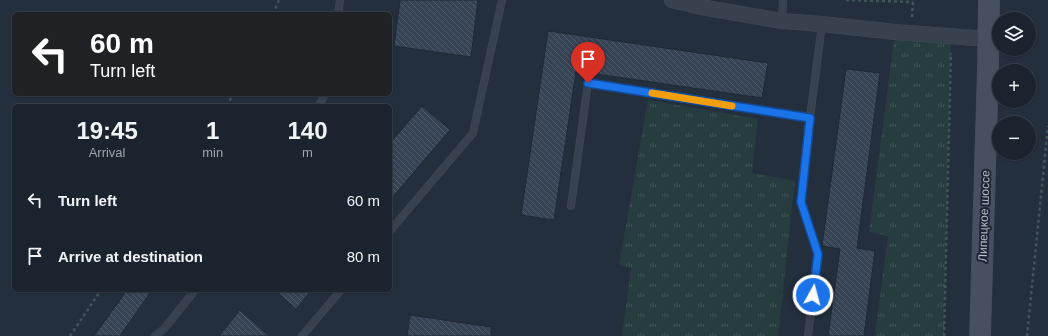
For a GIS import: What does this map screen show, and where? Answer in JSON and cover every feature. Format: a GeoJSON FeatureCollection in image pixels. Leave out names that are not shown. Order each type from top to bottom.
{"type":"FeatureCollection","features":[{"type":"Feature","properties":{"kind":"main road","name":"Липецкое шоссе"},"geometry":{"type":"LineString","coordinates":[[980,336],[989,0]]}},
{"type":"Feature","properties":{"kind":"street"},"geometry":{"type":"LineString","coordinates":[[672,0],[700,3],[782,21],[951,37],[988,39]]}},
{"type":"Feature","properties":{"kind":"lane"},"geometry":{"type":"LineString","coordinates":[[338,12],[340,0]]}},
{"type":"Feature","properties":{"kind":"lane"},"geometry":{"type":"LineString","coordinates":[[392,229],[473,133],[502,0]]}},
{"type":"Feature","properties":{"kind":"lane"},"geometry":{"type":"LineString","coordinates":[[782,21],[783,0]]}},
{"type":"Feature","properties":{"kind":"lane"},"geometry":{"type":"LineString","coordinates":[[808,336],[818,254],[801,202],[822,24]]}},
{"type":"Feature","properties":{"kind":"lane"},"geometry":{"type":"LineString","coordinates":[[571,206],[588,83],[810,118]]}},
{"type":"Feature","properties":{"kind":"lane"},"geometry":{"type":"LineString","coordinates":[[155,336],[165,328],[193,292]]}},
{"type":"Feature","properties":{"kind":"lane"},"geometry":{"type":"LineString","coordinates":[[302,336],[339,292]]}},
{"type":"Feature","properties":{"kind":"path"},"geometry":{"type":"LineString","coordinates":[[274,12],[279,0]]}},
{"type":"Feature","properties":{"kind":"path"},"geometry":{"type":"LineString","coordinates":[[846,0],[913,2]]}},
{"type":"Feature","properties":{"kind":"path"},"geometry":{"type":"LineString","coordinates":[[944,336],[951,37]]}},
{"type":"Feature","properties":{"kind":"path"},"geometry":{"type":"LineString","coordinates":[[1027,336],[1048,126]]}},
{"type":"Feature","properties":{"kind":"path"},"geometry":{"type":"LineString","coordinates":[[70,336],[100,292]]}},
{"type":"Feature","properties":{"kind":"green space"},"geometry":{"type":"Polygon","coordinates":[[[895,32],[951,37],[944,336],[875,336],[888,236],[869,232],[895,32]]]}},
{"type":"Feature","properties":{"kind":"green space"},"geometry":{"type":"Polygon","coordinates":[[[648,100],[758,119],[752,173],[795,181],[778,336],[622,336],[631,268],[619,265],[648,100]]]}},
{"type":"Feature","properties":{"kind":"building"},"geometry":{"type":"Polygon","coordinates":[[[400,0],[478,0],[471,57],[394,46],[400,0]]]}},
{"type":"Feature","properties":{"kind":"building"},"geometry":{"type":"Polygon","coordinates":[[[548,31],[768,63],[762,98],[576,71],[554,220],[521,215],[548,31]]]}},
{"type":"Feature","properties":{"kind":"building"},"geometry":{"type":"Polygon","coordinates":[[[846,69],[880,73],[857,248],[875,251],[864,336],[828,336],[840,249],[822,246],[846,69]]]}},
{"type":"Feature","properties":{"kind":"building"},"geometry":{"type":"Polygon","coordinates":[[[422,106],[450,130],[392,198],[392,141],[422,106]]]}},
{"type":"Feature","properties":{"kind":"building"},"geometry":{"type":"Polygon","coordinates":[[[126,292],[151,292],[120,336],[94,336],[126,292]]]}},
{"type":"Feature","properties":{"kind":"building"},"geometry":{"type":"Polygon","coordinates":[[[277,292],[310,292],[296,309],[277,292]]]}},
{"type":"Feature","properties":{"kind":"building"},"geometry":{"type":"Polygon","coordinates":[[[240,310],[269,336],[219,336],[240,310]]]}},
{"type":"Feature","properties":{"kind":"building"},"geometry":{"type":"Polygon","coordinates":[[[410,315],[491,327],[491,336],[407,336],[410,315]]]}},
{"type":"Feature","properties":{"kind":"slow traffic"},"geometry":{"type":"LineString","coordinates":[[652,93],[732,106]]}},
{"type":"Feature","properties":{"kind":"route"},"geometry":{"type":"LineString","coordinates":[[588,83],[810,118],[801,202],[818,254],[813,295]]}}]}
